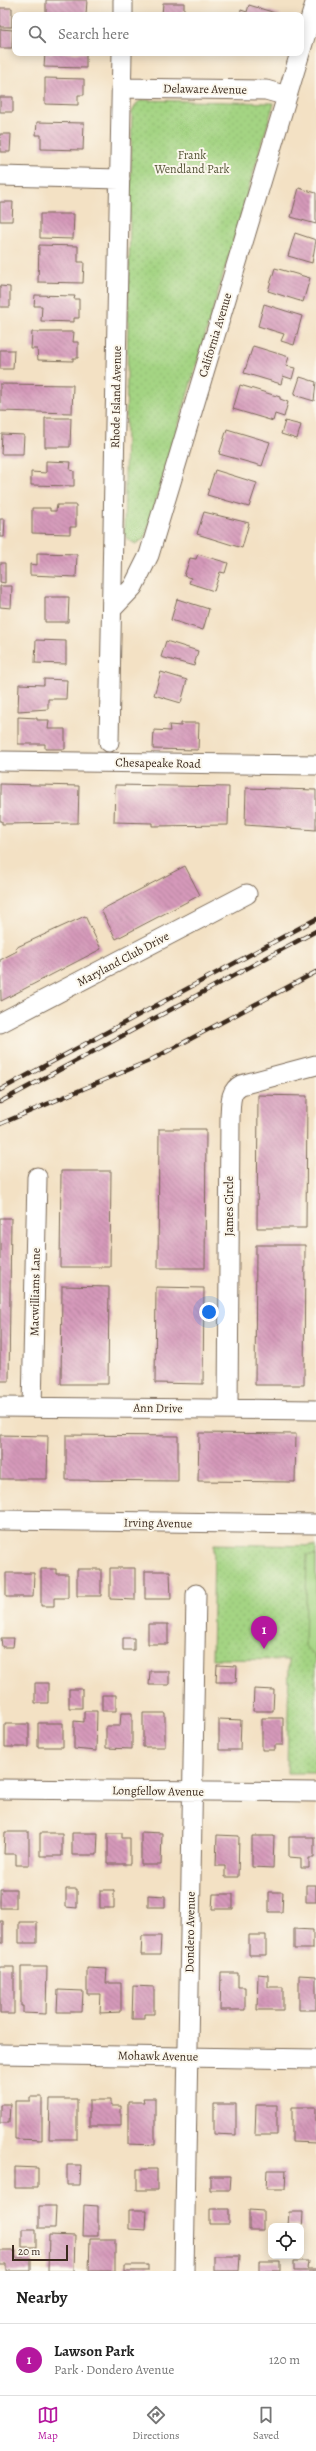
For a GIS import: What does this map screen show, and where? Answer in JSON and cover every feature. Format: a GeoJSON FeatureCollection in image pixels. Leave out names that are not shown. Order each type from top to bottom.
{"type":"FeatureCollection","features":[{"type":"Feature","properties":{"kind":"street"},"geometry":{"type":"LineString","coordinates":[[123,0],[123,12]]}},
{"type":"Feature","properties":{"kind":"street"},"geometry":{"type":"LineString","coordinates":[[304,40],[315,3]]}},
{"type":"Feature","properties":{"kind":"street","name":"Rhode Island Avenue"},"geometry":{"type":"LineString","coordinates":[[109,742],[113,608],[122,56]]}},
{"type":"Feature","properties":{"kind":"street","name":"California Avenue"},"geometry":{"type":"LineString","coordinates":[[113,608],[133,587],[149,555],[299,56]]}},
{"type":"Feature","properties":{"kind":"street","name":"Delaware Avenue"},"geometry":{"type":"LineString","coordinates":[[121,88],[266,90],[287,96]]}},
{"type":"Feature","properties":{"kind":"street"},"geometry":{"type":"LineString","coordinates":[[0,176],[120,178]]}},
{"type":"Feature","properties":{"kind":"street","name":"Chesapeake Road"},"geometry":{"type":"LineString","coordinates":[[0,761],[316,765]]}},
{"type":"Feature","properties":{"kind":"street","name":"Maryland Club Drive"},"geometry":{"type":"LineString","coordinates":[[0,1023],[247,894]]}},
{"type":"Feature","properties":{"kind":"street","name":"James Circle"},"geometry":{"type":"LineString","coordinates":[[228,1409],[230,1117],[232,1094],[236,1087],[241,1085],[316,1065]]}},
{"type":"Feature","properties":{"kind":"street","name":"Macwilliams Lane"},"geometry":{"type":"LineString","coordinates":[[32,1407],[37,1177]]}},
{"type":"Feature","properties":{"kind":"street","name":"Ann Drive"},"geometry":{"type":"LineString","coordinates":[[0,1407],[316,1410]]}},
{"type":"Feature","properties":{"kind":"street","name":"Irving Avenue"},"geometry":{"type":"LineString","coordinates":[[0,1520],[316,1524]]}},
{"type":"Feature","properties":{"kind":"street","name":"Dondero Avenue"},"geometry":{"type":"LineString","coordinates":[[184,2271],[191,1791],[196,1594]]}},
{"type":"Feature","properties":{"kind":"street","name":"Longfellow Avenue"},"geometry":{"type":"LineString","coordinates":[[0,1789],[316,1792]]}},
{"type":"Feature","properties":{"kind":"street","name":"Mohawk Avenue"},"geometry":{"type":"LineString","coordinates":[[0,2054],[316,2059]]}},
{"type":"Feature","properties":{"kind":"green space","name":"Frank Wendland Park"},"geometry":{"type":"Polygon","coordinates":[[[142,100],[274,103],[145,538],[136,544],[128,540],[124,533],[132,112],[137,103],[142,100]]]}},
{"type":"Feature","properties":{"kind":"green space"},"geometry":{"type":"Polygon","coordinates":[[[214,1544],[316,1546],[316,1773],[287,1773],[289,1660],[212,1659],[214,1544]]]}},
{"type":"Feature","properties":{"kind":"green space"},"geometry":{"type":"Polygon","coordinates":[[[307,1555],[316,1555],[316,1658],[305,1646],[307,1555]]]}},
{"type":"Feature","properties":{"kind":"building"},"geometry":{"type":"Polygon","coordinates":[[[46,0],[87,0],[86,12],[46,12],[46,0]]]}},
{"type":"Feature","properties":{"kind":"building"},"geometry":{"type":"Polygon","coordinates":[[[163,3],[184,3],[184,12],[162,12],[163,3]]]}},
{"type":"Feature","properties":{"kind":"building"},"geometry":{"type":"Polygon","coordinates":[[[249,5],[272,12],[247,12],[249,5]]]}},
{"type":"Feature","properties":{"kind":"building"},"geometry":{"type":"Polygon","coordinates":[[[0,8],[12,8],[12,27],[0,27],[0,8]]]}},
{"type":"Feature","properties":{"kind":"building"},"geometry":{"type":"Polygon","coordinates":[[[0,29],[12,30],[12,48],[0,48],[0,29]]]}},
{"type":"Feature","properties":{"kind":"building"},"geometry":{"type":"Polygon","coordinates":[[[45,56],[86,56],[86,68],[44,67],[45,56]]]}},
{"type":"Feature","properties":{"kind":"building"},"geometry":{"type":"Polygon","coordinates":[[[45,78],[84,79],[84,95],[78,95],[78,105],[45,104],[45,78]]]}},
{"type":"Feature","properties":{"kind":"building"},"geometry":{"type":"Polygon","coordinates":[[[0,97],[13,97],[13,112],[0,112],[0,97]]]}},
{"type":"Feature","properties":{"kind":"building"},"geometry":{"type":"Polygon","coordinates":[[[37,122],[84,123],[83,150],[41,149],[41,135],[36,135],[37,122]]]}},
{"type":"Feature","properties":{"kind":"building"},"geometry":{"type":"Polygon","coordinates":[[[0,134],[11,134],[10,152],[0,152],[0,134]]]}},
{"type":"Feature","properties":{"kind":"building"},"geometry":{"type":"Polygon","coordinates":[[[299,188],[316,193],[316,224],[291,217],[299,188]]]}},
{"type":"Feature","properties":{"kind":"building"},"geometry":{"type":"Polygon","coordinates":[[[0,202],[13,202],[12,221],[0,221],[0,202]]]}},
{"type":"Feature","properties":{"kind":"building"},"geometry":{"type":"Polygon","coordinates":[[[40,214],[74,214],[73,239],[40,238],[40,214]]]}},
{"type":"Feature","properties":{"kind":"building"},"geometry":{"type":"Polygon","coordinates":[[[295,233],[316,240],[312,263],[288,256],[295,233]]]}},
{"type":"Feature","properties":{"kind":"building"},"geometry":{"type":"Polygon","coordinates":[[[39,245],[78,246],[78,262],[84,262],[83,283],[38,282],[39,245]]]}},
{"type":"Feature","properties":{"kind":"building"},"geometry":{"type":"Polygon","coordinates":[[[275,268],[310,278],[303,302],[268,291],[275,268]]]}},
{"type":"Feature","properties":{"kind":"building"},"geometry":{"type":"Polygon","coordinates":[[[0,286],[10,287],[10,307],[0,307],[0,286]]]}},
{"type":"Feature","properties":{"kind":"building"},"geometry":{"type":"Polygon","coordinates":[[[35,295],[75,296],[74,299],[79,299],[79,318],[74,318],[74,322],[41,321],[42,306],[34,306],[35,295]]]}},
{"type":"Feature","properties":{"kind":"building"},"geometry":{"type":"Polygon","coordinates":[[[264,304],[302,316],[294,345],[281,341],[284,334],[258,326],[264,304]]]}},
{"type":"Feature","properties":{"kind":"building"},"geometry":{"type":"Polygon","coordinates":[[[32,332],[74,332],[73,342],[78,342],[78,358],[73,358],[73,361],[38,360],[37,349],[31,349],[32,332]]]}},
{"type":"Feature","properties":{"kind":"building"},"geometry":{"type":"Polygon","coordinates":[[[253,346],[289,357],[286,366],[295,368],[292,379],[283,376],[281,384],[244,373],[253,346]]]}},
{"type":"Feature","properties":{"kind":"building"},"geometry":{"type":"Polygon","coordinates":[[[0,350],[14,350],[13,369],[0,369],[0,350]]]}},
{"type":"Feature","properties":{"kind":"building"},"geometry":{"type":"Polygon","coordinates":[[[300,377],[316,382],[314,401],[294,395],[300,377]]]}},
{"type":"Feature","properties":{"kind":"building"},"geometry":{"type":"Polygon","coordinates":[[[0,384],[73,385],[72,413],[0,411],[0,384]]]}},
{"type":"Feature","properties":{"kind":"building"},"geometry":{"type":"Polygon","coordinates":[[[240,385],[280,397],[280,399],[288,402],[284,417],[275,414],[273,421],[233,409],[240,385]]]}},
{"type":"Feature","properties":{"kind":"building"},"geometry":{"type":"Polygon","coordinates":[[[45,418],[71,418],[70,447],[45,447],[45,418]]]}},
{"type":"Feature","properties":{"kind":"building"},"geometry":{"type":"Polygon","coordinates":[[[285,421],[301,425],[297,439],[281,434],[285,421]]]}},
{"type":"Feature","properties":{"kind":"building"},"geometry":{"type":"Polygon","coordinates":[[[227,429],[270,442],[262,466],[219,454],[227,429]]]}},
{"type":"Feature","properties":{"kind":"building"},"geometry":{"type":"Polygon","coordinates":[[[2,434],[24,435],[23,454],[1,454],[2,434]]]}},
{"type":"Feature","properties":{"kind":"building"},"geometry":{"type":"Polygon","coordinates":[[[46,461],[71,462],[70,470],[74,471],[74,486],[31,485],[31,472],[46,473],[46,461]]]}},
{"type":"Feature","properties":{"kind":"building"},"geometry":{"type":"Polygon","coordinates":[[[215,470],[257,483],[249,507],[207,495],[215,470]]]}},
{"type":"Feature","properties":{"kind":"building"},"geometry":{"type":"Polygon","coordinates":[[[57,505],[76,505],[76,527],[70,527],[70,534],[32,533],[32,508],[50,508],[50,511],[56,511],[57,505]]]}},
{"type":"Feature","properties":{"kind":"building"},"geometry":{"type":"Polygon","coordinates":[[[204,512],[249,523],[242,548],[197,534],[204,512]]]}},
{"type":"Feature","properties":{"kind":"building"},"geometry":{"type":"Polygon","coordinates":[[[0,519],[5,519],[4,537],[0,537],[0,519]]]}},
{"type":"Feature","properties":{"kind":"building"},"geometry":{"type":"Polygon","coordinates":[[[37,553],[77,554],[76,577],[30,575],[30,564],[37,565],[37,553]]]}},
{"type":"Feature","properties":{"kind":"building"},"geometry":{"type":"Polygon","coordinates":[[[198,554],[228,563],[225,573],[220,572],[214,591],[189,583],[191,578],[184,576],[190,558],[196,559],[198,554]]]}},
{"type":"Feature","properties":{"kind":"building"},"geometry":{"type":"Polygon","coordinates":[[[0,563],[5,563],[5,583],[0,582],[0,563]]]}},
{"type":"Feature","properties":{"kind":"building"},"geometry":{"type":"Polygon","coordinates":[[[0,586],[12,586],[11,608],[0,607],[0,586]]]}},
{"type":"Feature","properties":{"kind":"building"},"geometry":{"type":"Polygon","coordinates":[[[45,597],[69,597],[68,622],[45,622],[45,597]]]}},
{"type":"Feature","properties":{"kind":"building"},"geometry":{"type":"Polygon","coordinates":[[[177,599],[209,609],[203,630],[171,620],[177,599]]]}},
{"type":"Feature","properties":{"kind":"building"},"geometry":{"type":"Polygon","coordinates":[[[36,640],[66,641],[66,664],[35,663],[36,640]]]}},
{"type":"Feature","properties":{"kind":"building"},"geometry":{"type":"Polygon","coordinates":[[[166,641],[198,651],[194,666],[161,657],[166,641]]]}},
{"type":"Feature","properties":{"kind":"building"},"geometry":{"type":"Polygon","coordinates":[[[161,672],[187,680],[181,703],[154,695],[161,672]]]}},
{"type":"Feature","properties":{"kind":"building"},"geometry":{"type":"Polygon","coordinates":[[[44,679],[67,680],[66,699],[48,699],[48,709],[18,711],[19,684],[44,685],[44,679]]]}},
{"type":"Feature","properties":{"kind":"building"},"geometry":{"type":"Polygon","coordinates":[[[18,717],[49,720],[48,729],[65,729],[65,749],[45,749],[45,744],[18,744],[18,717]]]}},
{"type":"Feature","properties":{"kind":"building"},"geometry":{"type":"Polygon","coordinates":[[[181,723],[199,723],[198,750],[153,749],[154,730],[170,731],[169,725],[181,726],[181,723]]]}},
{"type":"Feature","properties":{"kind":"building"},"geometry":{"type":"Polygon","coordinates":[[[0,784],[79,786],[78,823],[2,824],[2,821],[0,821],[0,784]]]}},
{"type":"Feature","properties":{"kind":"building"},"geometry":{"type":"Polygon","coordinates":[[[115,785],[229,787],[228,825],[152,826],[152,823],[114,822],[115,785]]]}},
{"type":"Feature","properties":{"kind":"building"},"geometry":{"type":"Polygon","coordinates":[[[246,788],[316,790],[316,830],[245,825],[246,788]]]}},
{"type":"Feature","properties":{"kind":"building"},"geometry":{"type":"Polygon","coordinates":[[[185,866],[200,895],[116,939],[101,910],[185,866]]]}},
{"type":"Feature","properties":{"kind":"building"},"geometry":{"type":"Polygon","coordinates":[[[85,916],[101,949],[1,1001],[0,960],[17,951],[15,948],[85,916]]]}},
{"type":"Feature","properties":{"kind":"building"},"geometry":{"type":"Polygon","coordinates":[[[258,1095],[307,1096],[306,1228],[257,1228],[258,1095]]]}},
{"type":"Feature","properties":{"kind":"building"},"geometry":{"type":"Polygon","coordinates":[[[159,1129],[206,1129],[205,1268],[158,1268],[159,1129]]]}},
{"type":"Feature","properties":{"kind":"building"},"geometry":{"type":"Polygon","coordinates":[[[61,1171],[111,1171],[110,1267],[60,1267],[61,1171]]]}},
{"type":"Feature","properties":{"kind":"building"},"geometry":{"type":"Polygon","coordinates":[[[0,1218],[11,1218],[9,1381],[0,1381],[0,1218]]]}},
{"type":"Feature","properties":{"kind":"building"},"geometry":{"type":"Polygon","coordinates":[[[256,1245],[305,1245],[304,1385],[255,1385],[256,1245]]]}},
{"type":"Feature","properties":{"kind":"building"},"geometry":{"type":"Polygon","coordinates":[[[62,1286],[109,1287],[108,1384],[61,1384],[62,1286]]]}},
{"type":"Feature","properties":{"kind":"building"},"geometry":{"type":"Polygon","coordinates":[[[156,1287],[204,1288],[203,1384],[155,1383],[156,1287]]]}},
{"type":"Feature","properties":{"kind":"building"},"geometry":{"type":"Polygon","coordinates":[[[199,1433],[296,1434],[295,1482],[198,1481],[199,1433]]]}},
{"type":"Feature","properties":{"kind":"building"},"geometry":{"type":"Polygon","coordinates":[[[0,1435],[48,1436],[47,1479],[0,1479],[0,1435]]]}},
{"type":"Feature","properties":{"kind":"building"},"geometry":{"type":"Polygon","coordinates":[[[66,1435],[178,1436],[178,1481],[66,1480],[66,1435]]]}},
{"type":"Feature","properties":{"kind":"building"},"geometry":{"type":"Polygon","coordinates":[[[110,1568],[135,1568],[135,1600],[110,1599],[110,1568]]]}},
{"type":"Feature","properties":{"kind":"building"},"geometry":{"type":"Polygon","coordinates":[[[41,1569],[56,1569],[56,1574],[68,1574],[68,1598],[54,1598],[54,1606],[41,1606],[41,1569]]]}},
{"type":"Feature","properties":{"kind":"building"},"geometry":{"type":"Polygon","coordinates":[[[77,1569],[101,1569],[101,1596],[77,1596],[77,1569]]]}},
{"type":"Feature","properties":{"kind":"building"},"geometry":{"type":"Polygon","coordinates":[[[145,1571],[170,1571],[171,1599],[145,1599],[145,1571]]]}},
{"type":"Feature","properties":{"kind":"building"},"geometry":{"type":"Polygon","coordinates":[[[6,1573],[34,1573],[33,1597],[6,1597],[6,1573]]]}},
{"type":"Feature","properties":{"kind":"building"},"geometry":{"type":"Polygon","coordinates":[[[148,1624],[168,1624],[168,1644],[148,1644],[148,1624]]]}},
{"type":"Feature","properties":{"kind":"building"},"geometry":{"type":"Polygon","coordinates":[[[1,1638],[14,1638],[13,1647],[2,1647],[1,1638]]]}},
{"type":"Feature","properties":{"kind":"building"},"geometry":{"type":"Polygon","coordinates":[[[123,1638],[134,1638],[134,1650],[123,1650],[123,1638]]]}},
{"type":"Feature","properties":{"kind":"building"},"geometry":{"type":"Polygon","coordinates":[[[217,1665],[237,1666],[236,1682],[216,1682],[217,1665]]]}},
{"type":"Feature","properties":{"kind":"building"},"geometry":{"type":"Polygon","coordinates":[[[150,1671],[169,1671],[169,1685],[149,1685],[150,1671]]]}},
{"type":"Feature","properties":{"kind":"building"},"geometry":{"type":"Polygon","coordinates":[[[35,1683],[48,1683],[48,1703],[35,1703],[35,1683]]]}},
{"type":"Feature","properties":{"kind":"building"},"geometry":{"type":"Polygon","coordinates":[[[69,1689],[82,1689],[82,1708],[69,1708],[69,1689]]]}},
{"type":"Feature","properties":{"kind":"building"},"geometry":{"type":"Polygon","coordinates":[[[254,1689],[274,1690],[273,1711],[253,1711],[254,1689]]]}},
{"type":"Feature","properties":{"kind":"building"},"geometry":{"type":"Polygon","coordinates":[[[102,1695],[116,1695],[116,1711],[102,1711],[102,1695]]]}},
{"type":"Feature","properties":{"kind":"building"},"geometry":{"type":"Polygon","coordinates":[[[84,1711],[97,1711],[96,1751],[74,1749],[74,1721],[84,1722],[84,1711]]]}},
{"type":"Feature","properties":{"kind":"building"},"geometry":{"type":"Polygon","coordinates":[[[121,1713],[132,1713],[132,1749],[106,1748],[106,1726],[120,1726],[121,1713]]]}},
{"type":"Feature","properties":{"kind":"building"},"geometry":{"type":"Polygon","coordinates":[[[143,1713],[165,1713],[165,1747],[143,1747],[143,1713]]]}},
{"type":"Feature","properties":{"kind":"building"},"geometry":{"type":"Polygon","coordinates":[[[262,1718],[283,1718],[283,1745],[275,1745],[275,1750],[262,1750],[262,1718]]]}},
{"type":"Feature","properties":{"kind":"building"},"geometry":{"type":"Polygon","coordinates":[[[219,1719],[241,1720],[240,1750],[219,1750],[219,1719]]]}},
{"type":"Feature","properties":{"kind":"building"},"geometry":{"type":"Polygon","coordinates":[[[38,1723],[63,1723],[63,1747],[38,1747],[38,1723]]]}},
{"type":"Feature","properties":{"kind":"building"},"geometry":{"type":"Polygon","coordinates":[[[5,1724],[29,1724],[29,1747],[5,1747],[5,1724]]]}},
{"type":"Feature","properties":{"kind":"building"},"geometry":{"type":"Polygon","coordinates":[[[5,1832],[29,1832],[29,1865],[16,1865],[16,1854],[4,1854],[5,1832]]]}},
{"type":"Feature","properties":{"kind":"building"},"geometry":{"type":"Polygon","coordinates":[[[141,1832],[162,1833],[161,1865],[141,1865],[141,1832]]]}},
{"type":"Feature","properties":{"kind":"building"},"geometry":{"type":"Polygon","coordinates":[[[40,1833],[62,1833],[62,1856],[40,1856],[40,1833]]]}},
{"type":"Feature","properties":{"kind":"building"},"geometry":{"type":"Polygon","coordinates":[[[72,1833],[98,1833],[97,1855],[72,1855],[72,1833]]]}},
{"type":"Feature","properties":{"kind":"building"},"geometry":{"type":"Polygon","coordinates":[[[108,1833],[122,1833],[122,1838],[130,1838],[130,1864],[108,1864],[108,1833]]]}},
{"type":"Feature","properties":{"kind":"building"},"geometry":{"type":"Polygon","coordinates":[[[217,1835],[239,1836],[238,1877],[225,1877],[225,1866],[216,1866],[217,1835]]]}},
{"type":"Feature","properties":{"kind":"building"},"geometry":{"type":"Polygon","coordinates":[[[252,1836],[274,1836],[273,1868],[252,1867],[252,1836]]]}},
{"type":"Feature","properties":{"kind":"building"},"geometry":{"type":"Polygon","coordinates":[[[289,1837],[314,1837],[314,1858],[309,1858],[309,1868],[301,1868],[301,1858],[289,1857],[289,1837]]]}},
{"type":"Feature","properties":{"kind":"building"},"geometry":{"type":"Polygon","coordinates":[[[306,1885],[316,1885],[316,1902],[306,1902],[306,1885]]]}},
{"type":"Feature","properties":{"kind":"building"},"geometry":{"type":"Polygon","coordinates":[[[0,1889],[16,1889],[16,1908],[0,1908],[0,1889]]]}},
{"type":"Feature","properties":{"kind":"building"},"geometry":{"type":"Polygon","coordinates":[[[66,1889],[77,1889],[77,1908],[66,1907],[66,1889]]]}},
{"type":"Feature","properties":{"kind":"building"},"geometry":{"type":"Polygon","coordinates":[[[100,1890],[114,1890],[114,1908],[100,1908],[100,1890]]]}},
{"type":"Feature","properties":{"kind":"building"},"geometry":{"type":"Polygon","coordinates":[[[269,1892],[283,1892],[282,1912],[269,1912],[269,1892]]]}},
{"type":"Feature","properties":{"kind":"building"},"geometry":{"type":"Polygon","coordinates":[[[213,1894],[233,1894],[233,1909],[212,1909],[213,1894]]]}},
{"type":"Feature","properties":{"kind":"building"},"geometry":{"type":"Polygon","coordinates":[[[148,1895],[165,1896],[165,1907],[148,1907],[148,1895]]]}},
{"type":"Feature","properties":{"kind":"building"},"geometry":{"type":"Polygon","coordinates":[[[0,1921],[3,1921],[3,1943],[0,1943],[0,1921]]]}},
{"type":"Feature","properties":{"kind":"building"},"geometry":{"type":"Polygon","coordinates":[[[19,1922],[37,1922],[37,1943],[19,1943],[19,1922]]]}},
{"type":"Feature","properties":{"kind":"building"},"geometry":{"type":"Polygon","coordinates":[[[294,1929],[313,1930],[313,1949],[294,1949],[294,1929]]]}},
{"type":"Feature","properties":{"kind":"building"},"geometry":{"type":"Polygon","coordinates":[[[249,1935],[266,1935],[266,1955],[249,1955],[249,1935]]]}},
{"type":"Feature","properties":{"kind":"building"},"geometry":{"type":"Polygon","coordinates":[[[142,1936],[161,1936],[160,1955],[141,1955],[142,1936]]]}},
{"type":"Feature","properties":{"kind":"building"},"geometry":{"type":"Polygon","coordinates":[[[0,1967],[14,1967],[14,2014],[0,2014],[0,1967]]]}},
{"type":"Feature","properties":{"kind":"building"},"geometry":{"type":"Polygon","coordinates":[[[21,1967],[47,1967],[46,2014],[23,2013],[23,2006],[21,2006],[21,1967]]]}},
{"type":"Feature","properties":{"kind":"building"},"geometry":{"type":"Polygon","coordinates":[[[87,1968],[107,1969],[106,1983],[121,1983],[121,2012],[100,2013],[101,1994],[87,1994],[87,1968]]]}},
{"type":"Feature","properties":{"kind":"building"},"geometry":{"type":"Polygon","coordinates":[[[221,1973],[238,1973],[238,1987],[245,1987],[245,2010],[220,2010],[221,1973]]]}},
{"type":"Feature","properties":{"kind":"building"},"geometry":{"type":"Polygon","coordinates":[[[258,1974],[268,1975],[268,1987],[283,1987],[283,2010],[257,2010],[258,1974]]]}},
{"type":"Feature","properties":{"kind":"building"},"geometry":{"type":"Polygon","coordinates":[[[299,1975],[316,1976],[316,2010],[299,2010],[299,1975]]]}},
{"type":"Feature","properties":{"kind":"building"},"geometry":{"type":"Polygon","coordinates":[[[133,1986],[154,1987],[154,2014],[144,2014],[144,2019],[132,2019],[133,1986]]]}},
{"type":"Feature","properties":{"kind":"building"},"geometry":{"type":"Polygon","coordinates":[[[58,1990],[83,1991],[82,2012],[57,2012],[58,1990]]]}},
{"type":"Feature","properties":{"kind":"building"},"geometry":{"type":"Polygon","coordinates":[[[30,2097],[42,2097],[42,2140],[15,2139],[15,2101],[30,2101],[30,2097]]]}},
{"type":"Feature","properties":{"kind":"building"},"geometry":{"type":"Polygon","coordinates":[[[143,2098],[155,2098],[155,2145],[128,2144],[128,2102],[144,2102],[143,2098]]]}},
{"type":"Feature","properties":{"kind":"building"},"geometry":{"type":"Polygon","coordinates":[[[50,2099],[77,2099],[77,2139],[49,2139],[50,2099]]]}},
{"type":"Feature","properties":{"kind":"building"},"geometry":{"type":"Polygon","coordinates":[[[89,2100],[111,2100],[111,2106],[121,2106],[121,2126],[89,2126],[89,2100]]]}},
{"type":"Feature","properties":{"kind":"building"},"geometry":{"type":"Polygon","coordinates":[[[0,2104],[10,2104],[9,2123],[0,2123],[0,2104]]]}},
{"type":"Feature","properties":{"kind":"building"},"geometry":{"type":"Polygon","coordinates":[[[214,2104],[236,2104],[236,2135],[214,2134],[214,2104]]]}},
{"type":"Feature","properties":{"kind":"building"},"geometry":{"type":"Polygon","coordinates":[[[256,2105],[277,2105],[277,2135],[255,2135],[256,2105]]]}},
{"type":"Feature","properties":{"kind":"building"},"geometry":{"type":"Polygon","coordinates":[[[292,2107],[316,2107],[316,2143],[292,2142],[292,2107]]]}},
{"type":"Feature","properties":{"kind":"building"},"geometry":{"type":"Polygon","coordinates":[[[67,2165],[81,2165],[80,2185],[67,2185],[67,2165]]]}},
{"type":"Feature","properties":{"kind":"building"},"geometry":{"type":"Polygon","coordinates":[[[15,2167],[38,2168],[38,2188],[15,2188],[15,2167]]]}},
{"type":"Feature","properties":{"kind":"building"},"geometry":{"type":"Polygon","coordinates":[[[137,2169],[157,2169],[157,2190],[137,2190],[137,2169]]]}},
{"type":"Feature","properties":{"kind":"building"},"geometry":{"type":"Polygon","coordinates":[[[267,2170],[286,2170],[285,2189],[266,2189],[267,2170]]]}},
{"type":"Feature","properties":{"kind":"building"},"geometry":{"type":"Polygon","coordinates":[[[210,2176],[231,2176],[230,2190],[210,2190],[210,2176]]]}},
{"type":"Feature","properties":{"kind":"building"},"geometry":{"type":"Polygon","coordinates":[[[84,2205],[98,2206],[98,2236],[83,2236],[84,2205]]]}},
{"type":"Feature","properties":{"kind":"building"},"geometry":{"type":"Polygon","coordinates":[[[39,2206],[56,2206],[55,2228],[39,2228],[39,2206]]]}},
{"type":"Feature","properties":{"kind":"building"},"geometry":{"type":"Polygon","coordinates":[[[210,2209],[229,2209],[229,2224],[210,2224],[210,2209]]]}},
{"type":"Feature","properties":{"kind":"building"},"geometry":{"type":"Polygon","coordinates":[[[129,2210],[147,2210],[146,2230],[129,2229],[129,2210]]]}},
{"type":"Feature","properties":{"kind":"building"},"geometry":{"type":"Polygon","coordinates":[[[249,2210],[263,2211],[263,2230],[249,2230],[249,2210]]]}},
{"type":"Feature","properties":{"kind":"building"},"geometry":{"type":"Polygon","coordinates":[[[289,2212],[303,2212],[302,2223],[288,2223],[289,2212]]]}},
{"type":"Feature","properties":{"kind":"building"},"geometry":{"type":"Polygon","coordinates":[[[22,2229],[36,2229],[36,2247],[22,2247],[22,2229]]]}},
{"type":"Feature","properties":{"kind":"building"},"geometry":{"type":"Polygon","coordinates":[[[49,2235],[75,2236],[74,2271],[48,2271],[49,2235]]]}},
{"type":"Feature","properties":{"kind":"building"},"geometry":{"type":"Polygon","coordinates":[[[90,2239],[115,2239],[115,2271],[89,2271],[90,2239]]]}},
{"type":"Feature","properties":{"kind":"building"},"geometry":{"type":"Polygon","coordinates":[[[0,2251],[16,2251],[16,2258],[31,2258],[31,2271],[6,2271],[6,2264],[0,2264],[0,2251]]]}},
{"type":"Feature","properties":{"kind":"building"},"geometry":{"type":"Polygon","coordinates":[[[214,2256],[240,2256],[239,2271],[214,2271],[214,2256]]]}},
{"type":"Feature","properties":{"kind":"building"},"geometry":{"type":"Polygon","coordinates":[[[294,2261],[308,2261],[307,2269],[316,2269],[316,2271],[294,2271],[294,2261]]]}},
{"type":"Feature","properties":{"kind":"building"},"geometry":{"type":"Polygon","coordinates":[[[259,2262],[280,2262],[280,2271],[259,2271],[259,2262]]]}},
{"type":"Feature","properties":{"kind":"building"},"geometry":{"type":"Polygon","coordinates":[[[125,2265],[148,2265],[148,2271],[125,2271],[125,2265]]]}},
{"type":"Feature","properties":{"kind":"railway"},"geometry":{"type":"LineString","coordinates":[[0,1090],[316,919]]}},
{"type":"Feature","properties":{"kind":"railway"},"geometry":{"type":"LineString","coordinates":[[0,1102],[316,931]]}},
{"type":"Feature","properties":{"kind":"railway"},"geometry":{"type":"LineString","coordinates":[[0,1124],[149,1061],[316,972]]}},
{"type":"Feature","properties":{"kind":"place","name":"Lawson Park"},"geometry":{"type":"Point","coordinates":[264,1649]}}]}
